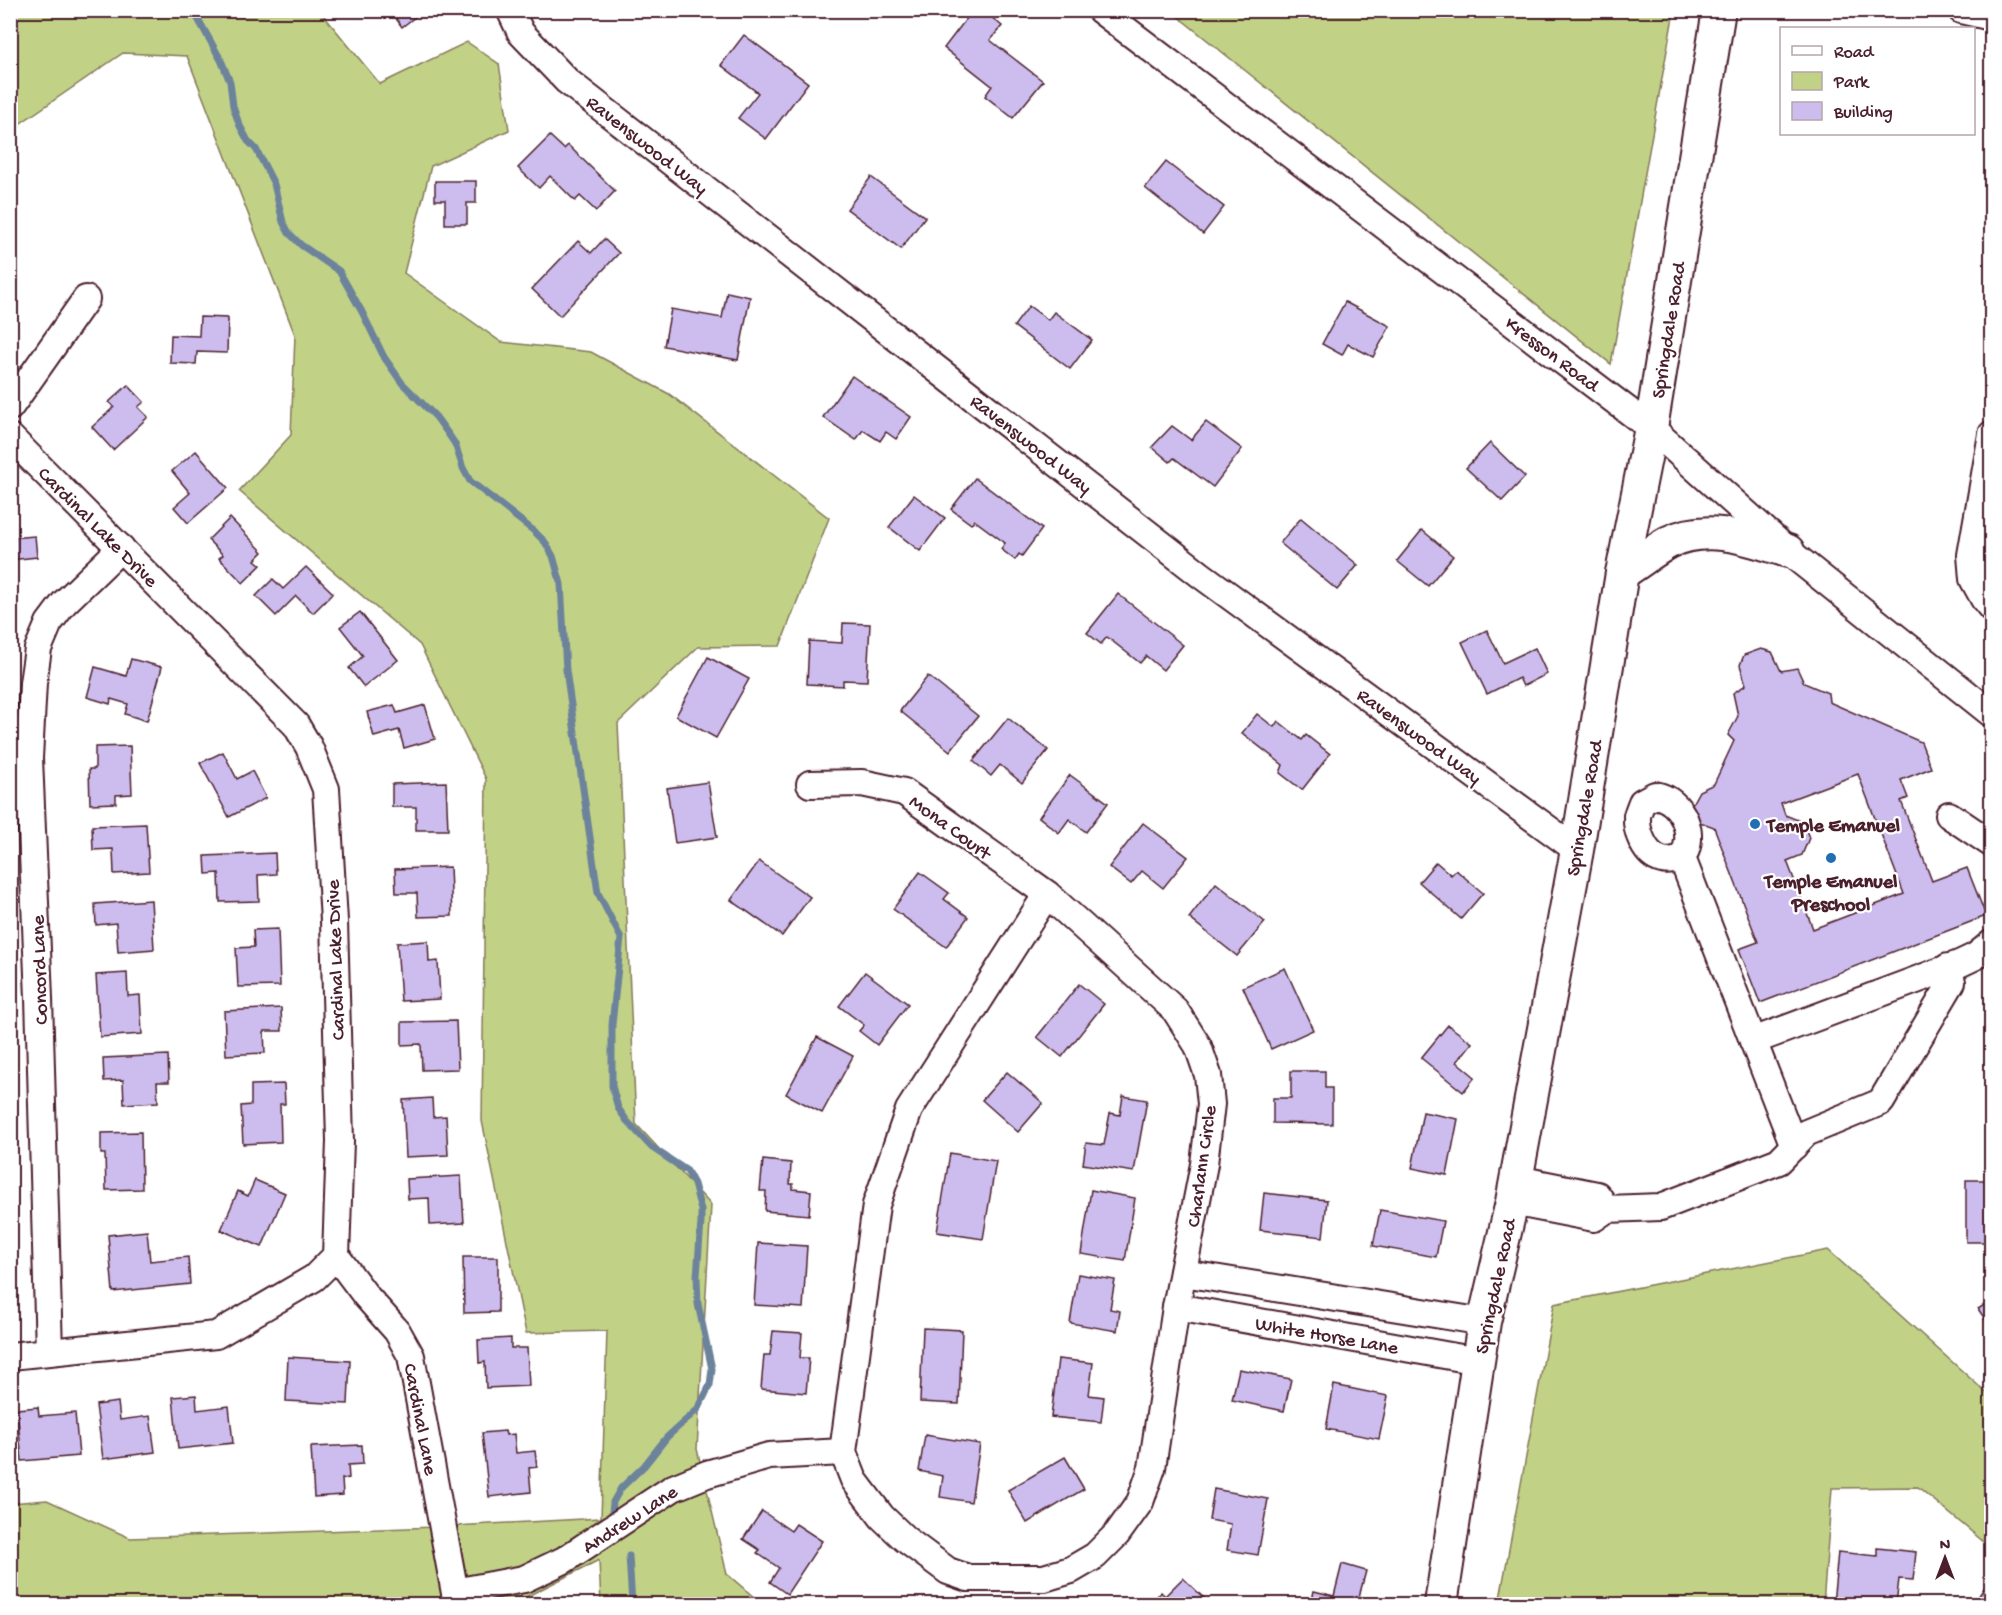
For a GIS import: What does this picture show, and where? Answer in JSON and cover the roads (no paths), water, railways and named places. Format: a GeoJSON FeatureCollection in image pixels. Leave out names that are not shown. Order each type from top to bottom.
{"type":"FeatureCollection","features":[{"type":"Feature","properties":{"kind":"main road","name":"Springdale Road"},"geometry":{"type":"LineString","coordinates":[[1441,1605],[1484,1322],[1514,1191],[1576,850],[1622,573],[1651,428],[1719,10]]}},
{"type":"Feature","properties":{"kind":"main road"},"geometry":{"type":"LineString","coordinates":[[1622,573],[1670,542],[1703,533],[1737,535],[1788,551]]}},
{"type":"Feature","properties":{"kind":"street","name":"Ravenswood Way"},"geometry":{"type":"LineString","coordinates":[[510,10],[521,33],[567,81],[1201,574],[1576,850]]}},
{"type":"Feature","properties":{"kind":"street","name":"Kresson Road"},"geometry":{"type":"LineString","coordinates":[[1100,10],[1651,428],[1788,551],[1992,714]]}},
{"type":"Feature","properties":{"kind":"street"},"geometry":{"type":"LineString","coordinates":[[1961,10],[1992,17]]}},
{"type":"Feature","properties":{"kind":"street"},"geometry":{"type":"LineString","coordinates":[[10,407],[86,299]]}},
{"type":"Feature","properties":{"kind":"street"},"geometry":{"type":"LineString","coordinates":[[1992,434],[1971,555],[1973,579],[1992,609]]}},
{"type":"Feature","properties":{"kind":"street","name":"Cardinal Lake Drive"},"geometry":{"type":"LineString","coordinates":[[10,437],[296,725],[309,747],[326,789],[334,921],[340,1141],[336,1256]]}},
{"type":"Feature","properties":{"kind":"street","name":"Concord Lane"},"geometry":{"type":"LineString","coordinates":[[49,1352],[39,998],[29,758],[33,684],[38,649],[48,623],[64,603],[121,548]]}},
{"type":"Feature","properties":{"kind":"street","name":"Mona Court"},"geometry":{"type":"LineString","coordinates":[[810,784],[862,783],[904,792],[1047,894]]}},
{"type":"Feature","properties":{"kind":"street"},"geometry":{"type":"LineString","coordinates":[[1949,815],[1992,844]]}},
{"type":"Feature","properties":{"kind":"street"},"geometry":{"type":"LineString","coordinates":[[1682,858],[1794,1146]]}},
{"type":"Feature","properties":{"kind":"street","name":"Charlann Circle"},"geometry":{"type":"LineString","coordinates":[[1047,894],[1175,1010],[1198,1046],[1208,1075],[1211,1104],[1204,1164],[1176,1307],[1152,1468],[1140,1502],[1117,1534],[1095,1556],[1071,1570],[1044,1578],[968,1578],[948,1571],[905,1539],[882,1517],[854,1480],[843,1452],[876,1205],[909,1110],[1047,894]]}},
{"type":"Feature","properties":{"kind":"street"},"geometry":{"type":"LineString","coordinates":[[1753,1041],[1976,956],[1992,943]]}},
{"type":"Feature","properties":{"kind":"street"},"geometry":{"type":"LineString","coordinates":[[1514,1191],[1597,1195],[1607,1209],[1661,1207],[1779,1161],[1806,1133],[1881,1102],[1952,982],[1948,967]]}},
{"type":"Feature","properties":{"kind":"street"},"geometry":{"type":"LineString","coordinates":[[10,1356],[216,1335],[314,1278],[336,1256]]}},
{"type":"Feature","properties":{"kind":"street","name":"Cardinal Lane"},"geometry":{"type":"LineString","coordinates":[[336,1256],[366,1296],[397,1330],[411,1356],[456,1598]]}},
{"type":"Feature","properties":{"kind":"street","name":"White Horse Lane"},"geometry":{"type":"LineString","coordinates":[[1183,1273],[1484,1322]]}},
{"type":"Feature","properties":{"kind":"street","name":"White Horse Lane"},"geometry":{"type":"LineString","coordinates":[[1176,1307],[1478,1361]]}},
{"type":"Feature","properties":{"kind":"street","name":"Andrew Lane"},"geometry":{"type":"LineString","coordinates":[[456,1598],[524,1579],[564,1560],[673,1488],[707,1474],[769,1456],[843,1452]]}},
{"type":"Feature","properties":{"kind":"waterway"},"geometry":{"type":"LineString","coordinates":[[193,10],[221,60],[230,82],[233,106],[239,124],[248,141],[256,149],[274,184],[283,222],[289,233],[301,245],[339,271],[384,357],[402,383],[436,417],[449,435],[470,481],[545,542],[553,556],[561,584],[566,670],[598,893],[621,938],[612,1025],[612,1086],[618,1108],[627,1121],[651,1147],[687,1171],[694,1184],[701,1210],[697,1276],[698,1304],[712,1369],[710,1385],[698,1409],[667,1437],[644,1466],[621,1488],[613,1502],[612,1513]]}},
{"type":"Feature","properties":{"kind":"waterway"},"geometry":{"type":"LineString","coordinates":[[629,1556],[632,1604]]}},
{"type":"Feature","properties":{"kind":"place","name":"Temple Emanuel"},"geometry":{"type":"Point","coordinates":[1755,824]}},
{"type":"Feature","properties":{"kind":"place","name":"Temple Emanuel Preschool"},"geometry":{"type":"Point","coordinates":[1831,858]}}]}
